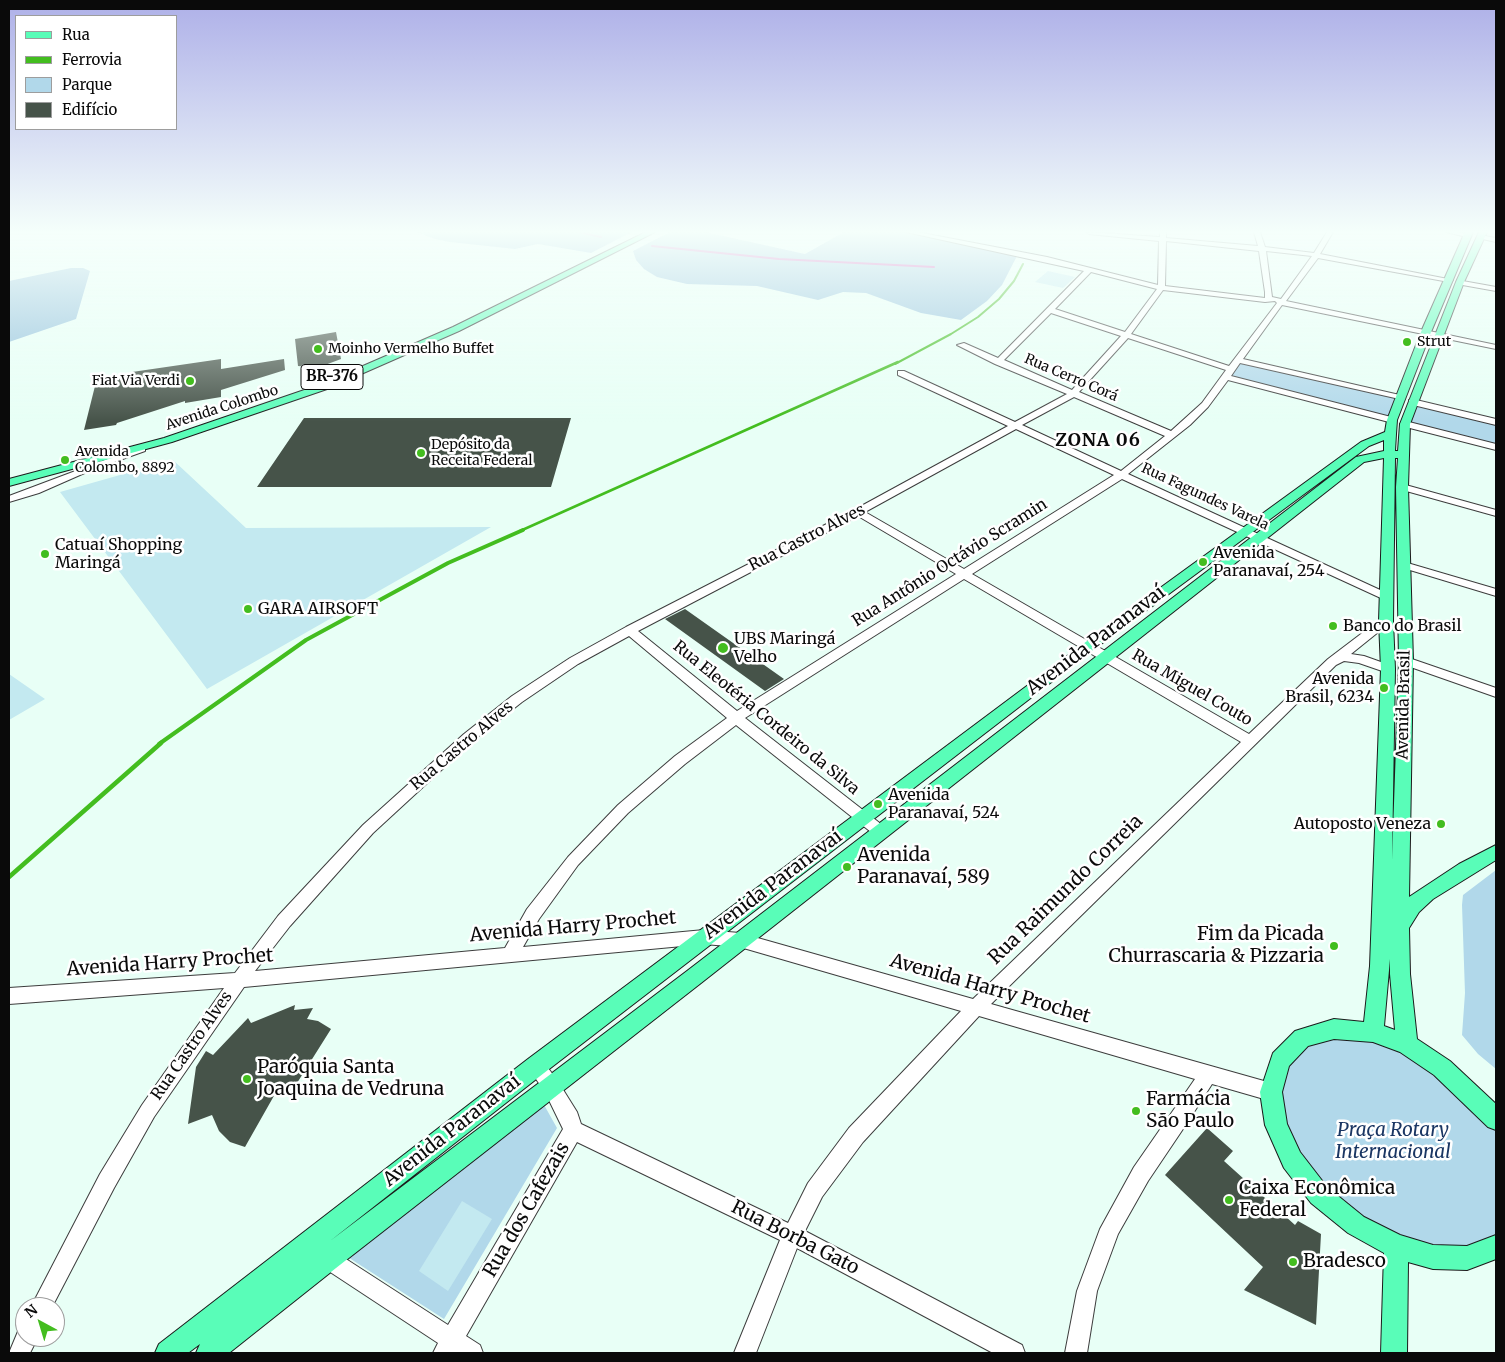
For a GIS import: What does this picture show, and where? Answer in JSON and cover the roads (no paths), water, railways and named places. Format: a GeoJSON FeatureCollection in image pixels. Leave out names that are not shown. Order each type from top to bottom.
{"type":"FeatureCollection","features":[{"type":"Feature","properties":{"kind":"main road","name":"Avenida Colombo"},"geometry":{"type":"LineString","coordinates":[[9,475],[156,437],[316,384],[426,337],[510,296]]}},
{"type":"Feature","properties":{"kind":"main road","name":"Avenida Colombo"},"geometry":{"type":"LineString","coordinates":[[9,483],[166,441],[280,403],[402,354],[521,296]]}},
{"type":"Feature","properties":{"kind":"main road","name":"Avenida Brasil"},"geometry":{"type":"LineString","coordinates":[[1373,1032],[1380,966],[1388,669],[1386,597],[1396,455],[1396,426],[1401,398],[1442,296]]}},
{"type":"Feature","properties":{"kind":"main road","name":"Avenida Brasil"},"geometry":{"type":"LineString","coordinates":[[1407,1044],[1400,974],[1399,926],[1406,661],[1402,487],[1396,455],[1396,426],[1412,402],[1454,296]]}},
{"type":"Feature","properties":{"kind":"main road","name":"Avenida Paranavaí"},"geometry":{"type":"LineString","coordinates":[[209,1353],[327,1258],[881,832],[1105,656],[1251,535],[1365,444],[1396,426]]}},
{"type":"Feature","properties":{"kind":"main road","name":"Avenida Paranavaí"},"geometry":{"type":"LineString","coordinates":[[168,1353],[704,937],[1088,647],[1360,459],[1396,455]]}},
{"type":"Feature","properties":{"kind":"main road"},"geometry":{"type":"LineString","coordinates":[[1399,926],[1412,906],[1426,894],[1496,852]]}},
{"type":"Feature","properties":{"kind":"main road"},"geometry":{"type":"LineString","coordinates":[[1495,1249],[1466,1258],[1434,1257],[1396,1246],[1356,1225],[1320,1195],[1292,1160],[1276,1125],[1271,1092],[1280,1060],[1302,1038],[1334,1029],[1373,1032],[1407,1044],[1442,1068],[1496,1119]]}},
{"type":"Feature","properties":{"kind":"main road"},"geometry":{"type":"LineString","coordinates":[[1394,1353],[1396,1246]]}},
{"type":"Feature","properties":{"kind":"street"},"geometry":{"type":"LineString","coordinates":[[998,362],[1064,296]]}},
{"type":"Feature","properties":{"kind":"street","name":"Rua Castro Alves"},"geometry":{"type":"LineString","coordinates":[[46,1297],[107,1181],[148,1111],[238,980],[284,921],[325,874],[368,829],[417,783],[517,698],[574,661],[858,512],[1073,394],[1127,334],[1155,296]]}},
{"type":"Feature","properties":{"kind":"street"},"geometry":{"type":"LineString","coordinates":[[1223,296],[1267,301],[1496,347]]}},
{"type":"Feature","properties":{"kind":"street"},"geometry":{"type":"LineString","coordinates":[[1268,296],[1267,301],[1271,315]]}},
{"type":"Feature","properties":{"kind":"street","name":"Rua Antônio Octávio Scramin"},"geometry":{"type":"LineString","coordinates":[[510,954],[533,914],[580,854],[623,808],[680,760],[736,718],[1121,475],[1171,436],[1205,405],[1287,296]]}},
{"type":"Feature","properties":{"kind":"street"},"geometry":{"type":"LineString","coordinates":[[1050,310],[1127,334],[1229,373],[1396,426],[1496,446]]}},
{"type":"Feature","properties":{"kind":"street","name":"Rua Cerro Corá"},"geometry":{"type":"LineString","coordinates":[[960,345],[1171,436]]}},
{"type":"Feature","properties":{"kind":"street"},"geometry":{"type":"LineString","coordinates":[[1238,360],[1401,398]]}},
{"type":"Feature","properties":{"kind":"street","name":"Rua Fagundes Varela"},"geometry":{"type":"LineString","coordinates":[[901,373],[1386,597]]}},
{"type":"Feature","properties":{"kind":"street"},"geometry":{"type":"LineString","coordinates":[[1412,402],[1496,422]]}},
{"type":"Feature","properties":{"kind":"street"},"geometry":{"type":"LineString","coordinates":[[9,498],[35,491],[113,459],[166,441]]}},
{"type":"Feature","properties":{"kind":"street"},"geometry":{"type":"LineString","coordinates":[[1402,487],[1496,513]]}},
{"type":"Feature","properties":{"kind":"street"},"geometry":{"type":"LineString","coordinates":[[9,489],[12,491],[9,498]]}},
{"type":"Feature","properties":{"kind":"street","name":"Rua Miguel Couto"},"geometry":{"type":"LineString","coordinates":[[858,512],[1250,741]]}},
{"type":"Feature","properties":{"kind":"street"},"geometry":{"type":"LineString","coordinates":[[1404,565],[1496,593]]}},
{"type":"Feature","properties":{"kind":"street","name":"Rua Raimundo Correia"},"geometry":{"type":"LineString","coordinates":[[746,1353],[792,1235],[815,1190],[856,1135],[976,1006],[1332,662],[1386,621]]}},
{"type":"Feature","properties":{"kind":"street","name":"Rua Eleotéria Cordeiro da Silva"},"geometry":{"type":"LineString","coordinates":[[630,630],[736,718],[862,819],[881,832]]}},
{"type":"Feature","properties":{"kind":"street"},"geometry":{"type":"LineString","coordinates":[[1332,662],[1342,657],[1349,657],[1388,669]]}},
{"type":"Feature","properties":{"kind":"street"},"geometry":{"type":"LineString","coordinates":[[1406,661],[1496,693]]}},
{"type":"Feature","properties":{"kind":"street","name":"Avenida Harry Prochet"},"geometry":{"type":"LineString","coordinates":[[9,996],[238,980],[704,937],[740,940],[1271,1092]]}},
{"type":"Feature","properties":{"kind":"street","name":"Rua dos Cafezais"},"geometry":{"type":"LineString","coordinates":[[448,1347],[572,1130],[570,1119],[551,1086],[536,1066]]}},
{"type":"Feature","properties":{"kind":"street"},"geometry":{"type":"LineString","coordinates":[[1076,1353],[1087,1292],[1110,1229],[1140,1174],[1181,1117],[1207,1075]]}},
{"type":"Feature","properties":{"kind":"street","name":"Rua Borba Gato"},"geometry":{"type":"LineString","coordinates":[[572,1130],[792,1235],[1014,1353]]}},
{"type":"Feature","properties":{"kind":"street"},"geometry":{"type":"LineString","coordinates":[[306,1245],[327,1258],[448,1347],[472,1353]]}},
{"type":"Feature","properties":{"kind":"railway"},"geometry":{"type":"LineString","coordinates":[[895,364],[978,317],[1002,296]]}},
{"type":"Feature","properties":{"kind":"railway"},"geometry":{"type":"LineString","coordinates":[[520,531],[898,362]]}},
{"type":"Feature","properties":{"kind":"railway"},"geometry":{"type":"LineString","coordinates":[[159,744],[306,640],[448,563],[523,530]]}},
{"type":"Feature","properties":{"kind":"railway"},"geometry":{"type":"LineString","coordinates":[[9,877],[161,743]]}},
{"type":"Feature","properties":{"kind":"place","name":"Strut"},"geometry":{"type":"Point","coordinates":[1407,342]}},
{"type":"Feature","properties":{"kind":"place","name":"Moinho Vermelho Buffet"},"geometry":{"type":"Point","coordinates":[318,349]}},
{"type":"Feature","properties":{"kind":"place","name":"Fiat Via Verdi"},"geometry":{"type":"Point","coordinates":[190,381]}},
{"type":"Feature","properties":{"kind":"place","name":"Depósito da Receita Federal"},"geometry":{"type":"Point","coordinates":[421,453]}},
{"type":"Feature","properties":{"kind":"place","name":"Avenida Colombo, 8892"},"geometry":{"type":"Point","coordinates":[65,460]}},
{"type":"Feature","properties":{"kind":"place","name":"Catuaí Shopping Maringá"},"geometry":{"type":"Point","coordinates":[45,554]}},
{"type":"Feature","properties":{"kind":"place","name":"Avenida Paranavaí, 254"},"geometry":{"type":"Point","coordinates":[1203,562]}},
{"type":"Feature","properties":{"kind":"place","name":"GARA AIRSOFT"},"geometry":{"type":"Point","coordinates":[248,609]}},
{"type":"Feature","properties":{"kind":"place","name":"Banco do Brasil"},"geometry":{"type":"Point","coordinates":[1333,626]}},
{"type":"Feature","properties":{"kind":"place","name":"UBS Maringá Velho"},"geometry":{"type":"Point","coordinates":[723,648]}},
{"type":"Feature","properties":{"kind":"place","name":"Avenida Brasil, 6234"},"geometry":{"type":"Point","coordinates":[1384,688]}},
{"type":"Feature","properties":{"kind":"place","name":"Avenida Paranavaí, 524"},"geometry":{"type":"Point","coordinates":[878,804]}},
{"type":"Feature","properties":{"kind":"place","name":"Autoposto Veneza"},"geometry":{"type":"Point","coordinates":[1441,824]}},
{"type":"Feature","properties":{"kind":"place","name":"Avenida Paranavaí, 589"},"geometry":{"type":"Point","coordinates":[847,867]}},
{"type":"Feature","properties":{"kind":"place","name":"Fim da Picada Churrascaria & Pizzaria"},"geometry":{"type":"Point","coordinates":[1334,946]}},
{"type":"Feature","properties":{"kind":"place","name":"Paróquia Santa Joaquina de Vedruna"},"geometry":{"type":"Point","coordinates":[247,1079]}},
{"type":"Feature","properties":{"kind":"place","name":"Farmácia São Paulo"},"geometry":{"type":"Point","coordinates":[1136,1111]}},
{"type":"Feature","properties":{"kind":"place","name":"Caixa Econômica Federal"},"geometry":{"type":"Point","coordinates":[1229,1200]}},
{"type":"Feature","properties":{"kind":"place","name":"Bradesco"},"geometry":{"type":"Point","coordinates":[1293,1262]}},
{"type":"Feature","properties":{"kind":"district","name":"ZONA 06"},"geometry":{"type":"Point","coordinates":[1098,441]}},
{"type":"Feature","properties":{"kind":"park label","name":"Praça Rotary Internacional"},"geometry":{"type":"Point","coordinates":[1393,1142]}}]}
